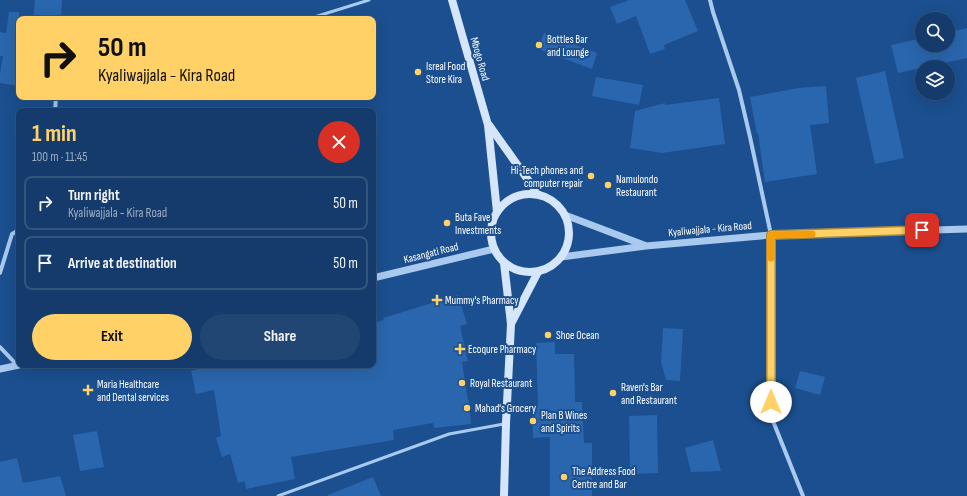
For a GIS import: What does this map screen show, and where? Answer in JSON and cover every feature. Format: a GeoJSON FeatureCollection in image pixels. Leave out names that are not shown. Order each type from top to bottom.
{"type":"FeatureCollection","features":[{"type":"Feature","properties":{"kind":"main road","name":"Mbogo Road"},"geometry":{"type":"LineString","coordinates":[[452,0],[488,125],[497,212]]}},
{"type":"Feature","properties":{"kind":"main road","name":"Mbogo Road"},"geometry":{"type":"LineString","coordinates":[[488,125],[538,194]]}},
{"type":"Feature","properties":{"kind":"main road"},"geometry":{"type":"LineString","coordinates":[[504,263],[520,271],[538,272],[551,266],[561,257],[568,244],[570,229],[565,215],[554,202],[538,194],[522,194],[508,201],[497,212],[491,230],[494,248],[504,263],[511,324],[504,496]]}},
{"type":"Feature","properties":{"kind":"main road"},"geometry":{"type":"LineString","coordinates":[[511,324],[538,272]]}},
{"type":"Feature","properties":{"kind":"street"},"geometry":{"type":"LineString","coordinates":[[710,0],[739,90],[771,235],[771,416],[803,496]]}},
{"type":"Feature","properties":{"kind":"street","name":"Kyaliwajjala - Kira Road"},"geometry":{"type":"LineString","coordinates":[[565,215],[646,246]]}},
{"type":"Feature","properties":{"kind":"street","name":"Kyaliwajjala - Kira Road"},"geometry":{"type":"LineString","coordinates":[[561,257],[646,246],[771,235],[967,229]]}},
{"type":"Feature","properties":{"kind":"street"},"geometry":{"type":"LineString","coordinates":[[0,273],[12,234],[16,232]]}},
{"type":"Feature","properties":{"kind":"street","name":"Kasangati Road"},"geometry":{"type":"LineString","coordinates":[[376,277],[494,248]]}},
{"type":"Feature","properties":{"kind":"street"},"geometry":{"type":"LineString","coordinates":[[0,347],[16,363]]}},
{"type":"Feature","properties":{"kind":"street"},"geometry":{"type":"LineString","coordinates":[[0,369],[16,365]]}},
{"type":"Feature","properties":{"kind":"lane"},"geometry":{"type":"LineString","coordinates":[[318,16],[369,0]]}},
{"type":"Feature","properties":{"kind":"lane"},"geometry":{"type":"LineString","coordinates":[[278,496],[449,434],[506,424]]}},
{"type":"Feature","properties":{"kind":"building"},"geometry":{"type":"Polygon","coordinates":[[[35,0],[62,0],[61,16],[33,16],[35,0]]]}},
{"type":"Feature","properties":{"kind":"building"},"geometry":{"type":"Polygon","coordinates":[[[629,0],[685,0],[698,31],[664,45],[665,49],[650,54],[636,16],[617,24],[610,7],[629,0]]]}},
{"type":"Feature","properties":{"kind":"building"},"geometry":{"type":"Polygon","coordinates":[[[9,12],[19,12],[19,16],[16,16],[16,86],[0,83],[3,56],[0,56],[0,32],[6,33],[9,12]]]}},
{"type":"Feature","properties":{"kind":"building"},"geometry":{"type":"Polygon","coordinates":[[[967,28],[967,58],[955,61],[915,60],[915,69],[898,73],[891,45],[915,40],[915,52],[955,52],[955,31],[967,28]]]}},
{"type":"Feature","properties":{"kind":"building"},"geometry":{"type":"Polygon","coordinates":[[[544,33],[597,53],[592,69],[538,49],[544,33]]]}},
{"type":"Feature","properties":{"kind":"building"},"geometry":{"type":"Polygon","coordinates":[[[885,71],[904,158],[875,164],[856,78],[885,71]]]}},
{"type":"Feature","properties":{"kind":"building"},"geometry":{"type":"Polygon","coordinates":[[[596,77],[643,85],[639,105],[592,96],[596,77]]]}},
{"type":"Feature","properties":{"kind":"building"},"geometry":{"type":"Polygon","coordinates":[[[826,86],[829,123],[810,125],[817,174],[765,182],[758,133],[757,134],[750,97],[798,88],[826,86]]]}},
{"type":"Feature","properties":{"kind":"building"},"geometry":{"type":"Polygon","coordinates":[[[719,98],[725,144],[662,153],[630,148],[635,111],[665,103],[665,105],[719,98]]]}},
{"type":"Feature","properties":{"kind":"building"},"geometry":{"type":"Polygon","coordinates":[[[458,295],[467,324],[460,326],[468,361],[462,362],[468,401],[469,400],[471,424],[434,428],[433,423],[393,430],[394,440],[291,457],[295,479],[246,489],[245,481],[238,483],[230,454],[222,457],[216,438],[221,436],[214,390],[196,394],[191,371],[202,368],[376,368],[376,322],[384,320],[383,318],[458,295]]]}},
{"type":"Feature","properties":{"kind":"building"},"geometry":{"type":"Polygon","coordinates":[[[663,328],[683,329],[680,381],[666,380],[661,362],[663,328]]]}},
{"type":"Feature","properties":{"kind":"building"},"geometry":{"type":"Polygon","coordinates":[[[555,342],[555,354],[574,354],[575,402],[582,402],[584,443],[592,443],[592,496],[550,496],[550,437],[533,438],[532,405],[538,404],[536,343],[555,342]]]}},
{"type":"Feature","properties":{"kind":"building"},"geometry":{"type":"Polygon","coordinates":[[[800,371],[825,377],[820,395],[795,388],[800,371]]]}},
{"type":"Feature","properties":{"kind":"building"},"geometry":{"type":"Polygon","coordinates":[[[657,415],[658,473],[630,474],[629,416],[657,415]]]}},
{"type":"Feature","properties":{"kind":"building"},"geometry":{"type":"Polygon","coordinates":[[[97,431],[104,467],[80,471],[73,435],[97,431]]]}},
{"type":"Feature","properties":{"kind":"building"},"geometry":{"type":"Polygon","coordinates":[[[713,440],[721,471],[691,472],[685,448],[713,440]]]}},
{"type":"Feature","properties":{"kind":"building"},"geometry":{"type":"Polygon","coordinates":[[[17,458],[23,483],[60,476],[66,496],[0,496],[0,462],[17,458]]]}},
{"type":"Feature","properties":{"kind":"building"},"geometry":{"type":"Polygon","coordinates":[[[373,477],[381,496],[328,496],[328,495],[373,477]]]}},
{"type":"Feature","properties":{"kind":"slow traffic"},"geometry":{"type":"LineString","coordinates":[[771,258],[771,235],[812,234]]}},
{"type":"Feature","properties":{"kind":"place","name":"Bottles Bar and Lounge"},"geometry":{"type":"Point","coordinates":[539,45]}},
{"type":"Feature","properties":{"kind":"place","name":"Isreal Food Store Kira"},"geometry":{"type":"Point","coordinates":[418,72]}},
{"type":"Feature","properties":{"kind":"place","name":"Hi-Tech phones and computer repair"},"geometry":{"type":"Point","coordinates":[591,176]}},
{"type":"Feature","properties":{"kind":"place","name":"Namulondo Restaurant"},"geometry":{"type":"Point","coordinates":[608,185]}},
{"type":"Feature","properties":{"kind":"place","name":"Buta Fave Investments"},"geometry":{"type":"Point","coordinates":[447,223]}},
{"type":"Feature","properties":{"kind":"place","name":"Mummy's Pharmacy"},"geometry":{"type":"Point","coordinates":[437,300]}},
{"type":"Feature","properties":{"kind":"place","name":"Shoe Ocean"},"geometry":{"type":"Point","coordinates":[548,335]}},
{"type":"Feature","properties":{"kind":"place","name":"Ecoqure Pharmacy"},"geometry":{"type":"Point","coordinates":[460,349]}},
{"type":"Feature","properties":{"kind":"place","name":"Royal Restaurant"},"geometry":{"type":"Point","coordinates":[462,383]}},
{"type":"Feature","properties":{"kind":"place","name":"Maria Healthcare and Dental services"},"geometry":{"type":"Point","coordinates":[88,390]}},
{"type":"Feature","properties":{"kind":"place","name":"Raven's Bar and Restaurant"},"geometry":{"type":"Point","coordinates":[613,393]}},
{"type":"Feature","properties":{"kind":"place","name":"Mahad's Grocery"},"geometry":{"type":"Point","coordinates":[467,408]}},
{"type":"Feature","properties":{"kind":"place","name":"Plan B Wines and Spirits"},"geometry":{"type":"Point","coordinates":[533,421]}},
{"type":"Feature","properties":{"kind":"place","name":"The Address Food Centre and Bar"},"geometry":{"type":"Point","coordinates":[564,477]}},
{"type":"Feature","properties":{"kind":"route"},"geometry":{"type":"LineString","coordinates":[[771,402],[771,235],[922,230]]}}]}
